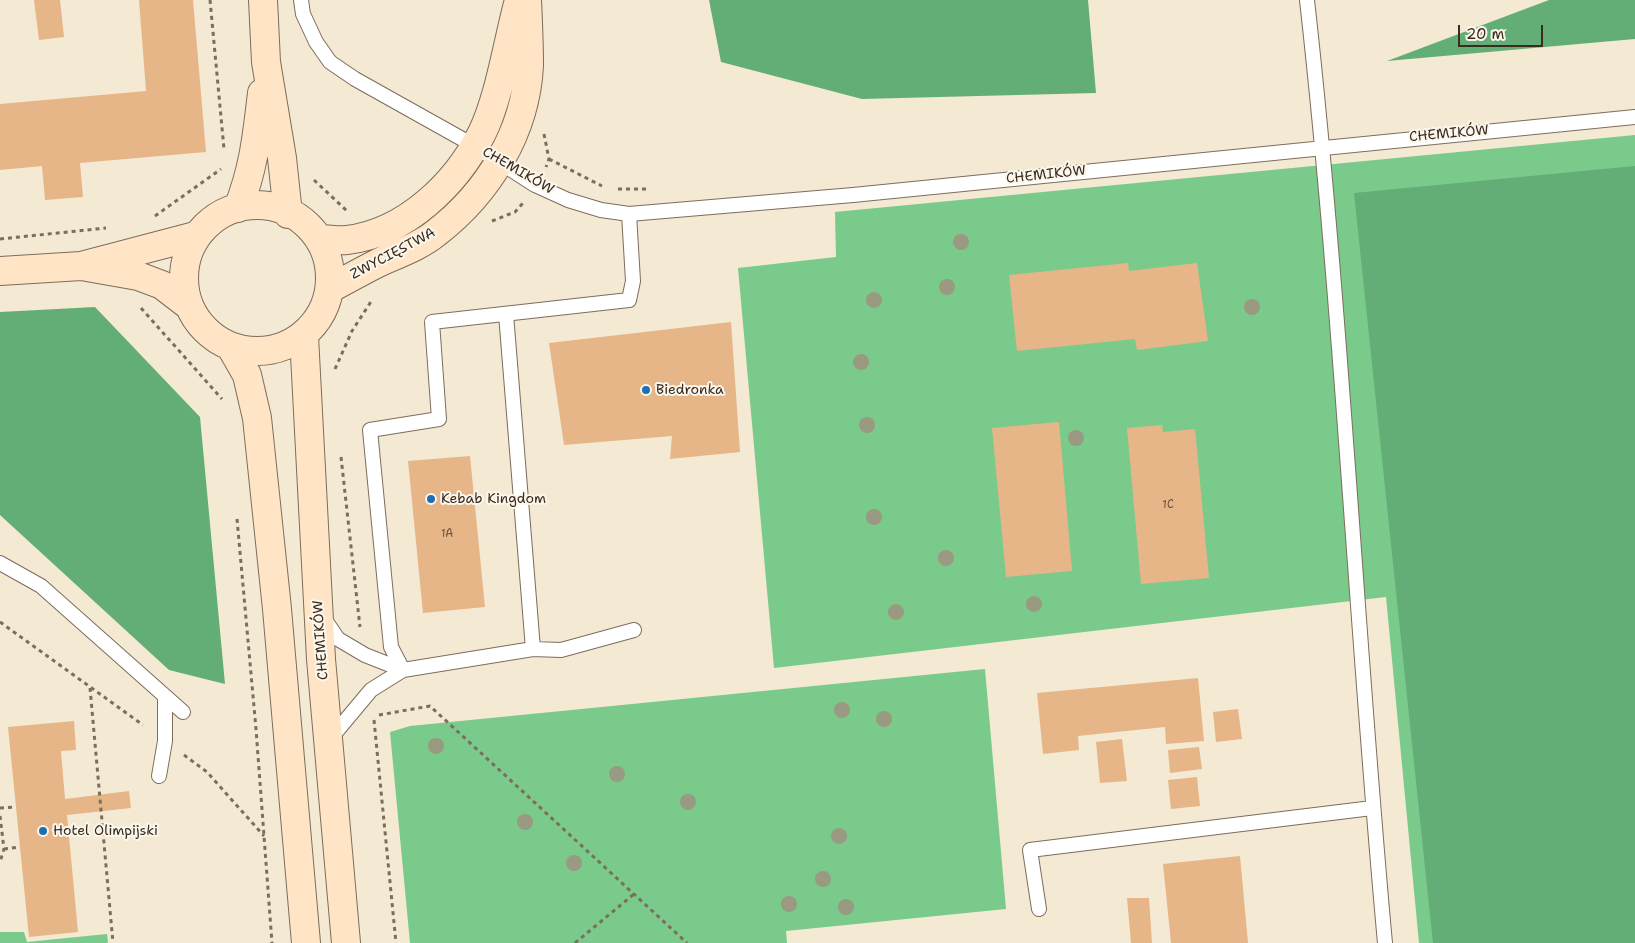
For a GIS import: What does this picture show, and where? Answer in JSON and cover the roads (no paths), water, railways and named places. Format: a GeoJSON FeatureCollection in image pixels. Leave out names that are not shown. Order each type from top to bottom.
{"type":"FeatureCollection","features":[{"type":"Feature","properties":{"kind":"main road"},"geometry":{"type":"LineString","coordinates":[[263,0],[266,62],[282,158],[288,214]]}},
{"type":"Feature","properties":{"kind":"main road","name":"ZWYCIĘSTWA"},"geometry":{"type":"LineString","coordinates":[[320,239],[346,240],[368,236],[390,227],[412,214],[444,189],[482,132],[495,94],[519,0]]}},
{"type":"Feature","properties":{"kind":"main road","name":"ZWYCIĘSTWA"},"geometry":{"type":"LineString","coordinates":[[331,288],[435,234],[459,212],[500,164],[520,120],[524,102],[529,66],[527,0]]}},
{"type":"Feature","properties":{"kind":"main road"},"geometry":{"type":"LineString","coordinates":[[238,208],[250,179],[255,155],[266,62]]}},
{"type":"Feature","properties":{"kind":"main road"},"geometry":{"type":"LineString","coordinates":[[81,266],[138,276],[162,285],[188,305],[200,322],[214,336],[231,347],[255,350],[277,347],[304,336],[316,325],[324,312],[331,288],[327,256],[320,239],[302,221],[272,207],[238,208],[220,214],[195,236],[187,254],[182,286],[188,305]]}},
{"type":"Feature","properties":{"kind":"main road"},"geometry":{"type":"LineString","coordinates":[[0,271],[81,266],[195,236]]}},
{"type":"Feature","properties":{"kind":"main road","name":"CHEMIKÓW"},"geometry":{"type":"LineString","coordinates":[[304,336],[306,393],[313,468],[318,611],[346,943]]}},
{"type":"Feature","properties":{"kind":"main road"},"geometry":{"type":"LineString","coordinates":[[231,347],[247,375],[257,418],[277,609],[306,943]]}},
{"type":"Feature","properties":{"kind":"lane","name":"CHEMIKÓW"},"geometry":{"type":"LineString","coordinates":[[301,0],[306,21],[316,42],[330,62],[355,79],[473,145],[535,185],[568,200],[601,210],[629,214],[853,195],[1324,146],[1635,117]]}},
{"type":"Feature","properties":{"kind":"lane"},"geometry":{"type":"LineString","coordinates":[[1307,0],[1324,146],[1372,808],[1385,943]]}},
{"type":"Feature","properties":{"kind":"lane"},"geometry":{"type":"LineString","coordinates":[[403,670],[391,646],[370,430],[439,420],[432,322],[629,300],[632,281],[629,214]]}},
{"type":"Feature","properties":{"kind":"lane"},"geometry":{"type":"LineString","coordinates":[[506,314],[533,649]]}},
{"type":"Feature","properties":{"kind":"lane"},"geometry":{"type":"LineString","coordinates":[[0,563],[41,586],[182,712]]}},
{"type":"Feature","properties":{"kind":"lane"},"geometry":{"type":"LineString","coordinates":[[318,611],[338,639],[365,656],[403,670]]}},
{"type":"Feature","properties":{"kind":"lane"},"geometry":{"type":"LineString","coordinates":[[329,740],[372,690],[403,670],[533,649],[561,650],[634,630]]}},
{"type":"Feature","properties":{"kind":"lane"},"geometry":{"type":"LineString","coordinates":[[159,776],[164,741],[165,696]]}},
{"type":"Feature","properties":{"kind":"lane"},"geometry":{"type":"LineString","coordinates":[[1038,909],[1030,850],[1372,808]]}},
{"type":"Feature","properties":{"kind":"place","name":"Biedronka"},"geometry":{"type":"Point","coordinates":[646,390]}},
{"type":"Feature","properties":{"kind":"place","name":"Kebab Kingdom"},"geometry":{"type":"Point","coordinates":[431,499]}},
{"type":"Feature","properties":{"kind":"place","name":"Hotel Olimpijski"},"geometry":{"type":"Point","coordinates":[43,831]}}]}
